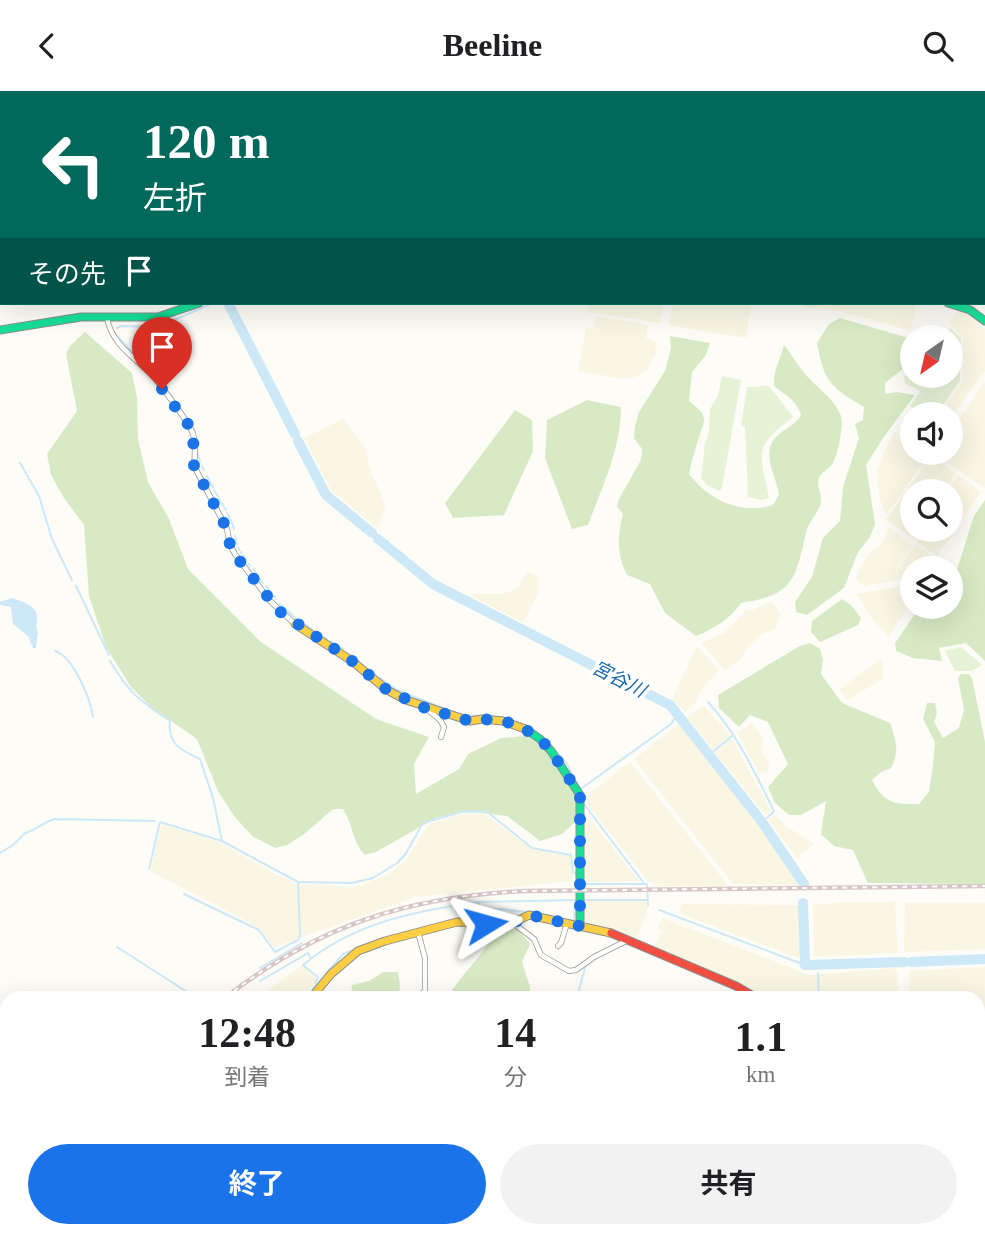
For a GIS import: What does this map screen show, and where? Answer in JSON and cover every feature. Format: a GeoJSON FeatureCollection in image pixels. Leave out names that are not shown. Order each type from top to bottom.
{"type":"FeatureCollection","features":[{"type":"Feature","properties":{"kind":"street"},"geometry":{"type":"LineString","coordinates":[[0,330],[91,317],[162,318],[195,305]]}},
{"type":"Feature","properties":{"kind":"street"},"geometry":{"type":"LineString","coordinates":[[954,305],[970,310],[985,321]]}},
{"type":"Feature","properties":{"kind":"street"},"geometry":{"type":"LineString","coordinates":[[107,318],[109,328],[121,346],[152,375],[193,431],[194,466],[227,529],[235,555],[270,601],[295,624],[352,661],[387,690],[425,708],[470,721],[503,721],[520,726],[540,739],[551,751],[583,794],[580,926]]}},
{"type":"Feature","properties":{"kind":"street"},"geometry":{"type":"LineString","coordinates":[[425,708],[440,720],[444,727],[441,737]]}},
{"type":"Feature","properties":{"kind":"street"},"geometry":{"type":"LineString","coordinates":[[317,991],[352,954],[385,941],[457,922],[513,923],[529,915],[567,922],[629,940],[745,991]]}},
{"type":"Feature","properties":{"kind":"street"},"geometry":{"type":"LineString","coordinates":[[558,946],[567,922]]}},
{"type":"Feature","properties":{"kind":"street"},"geometry":{"type":"LineString","coordinates":[[513,923],[534,939],[541,955],[569,971],[576,970],[594,957],[629,940]]}},
{"type":"Feature","properties":{"kind":"street"},"geometry":{"type":"LineString","coordinates":[[418,932],[426,970],[425,991]]}},
{"type":"Feature","properties":{"kind":"shaded area"},"geometry":{"type":"Polygon","coordinates":[[[589,305],[664,305],[660,323],[588,312],[589,305]]]}},
{"type":"Feature","properties":{"kind":"shaded area"},"geometry":{"type":"Polygon","coordinates":[[[673,305],[752,305],[746,338],[669,325],[673,305]]]}},
{"type":"Feature","properties":{"kind":"shaded area"},"geometry":{"type":"Polygon","coordinates":[[[803,305],[916,306],[912,325],[900,325],[900,328],[840,311],[803,305]]]}},
{"type":"Feature","properties":{"kind":"shaded area"},"geometry":{"type":"Polygon","coordinates":[[[959,309],[985,329],[985,371],[962,402],[948,402],[957,389],[963,388],[963,325],[949,323],[959,309]]]}},
{"type":"Feature","properties":{"kind":"shaded area"},"geometry":{"type":"Polygon","coordinates":[[[596,316],[648,325],[646,338],[656,342],[655,356],[648,369],[635,377],[624,379],[578,371],[586,328],[594,329],[596,316]]]}},
{"type":"Feature","properties":{"kind":"shaded area"},"geometry":{"type":"Polygon","coordinates":[[[985,382],[984,488],[950,465],[963,465],[963,413],[985,382]]]}},
{"type":"Feature","properties":{"kind":"shaded area"},"geometry":{"type":"Polygon","coordinates":[[[343,419],[367,450],[369,467],[386,507],[380,518],[381,524],[377,528],[331,490],[304,438],[343,419]]]}},
{"type":"Feature","properties":{"kind":"shaded area"},"geometry":{"type":"Polygon","coordinates":[[[895,432],[900,435],[900,465],[922,465],[912,479],[900,479],[900,495],[886,515],[879,497],[877,471],[895,432]]]}},
{"type":"Feature","properties":{"kind":"shaded area"},"geometry":{"type":"Polygon","coordinates":[[[925,465],[944,465],[956,474],[952,479],[915,479],[925,465]]]}},
{"type":"Feature","properties":{"kind":"shaded area"},"geometry":{"type":"Polygon","coordinates":[[[958,475],[981,492],[963,518],[963,479],[955,479],[958,475]]]}},
{"type":"Feature","properties":{"kind":"shaded area"},"geometry":{"type":"Polygon","coordinates":[[[900,500],[900,530],[886,520],[900,500]]]}},
{"type":"Feature","properties":{"kind":"shaded area"},"geometry":{"type":"Polygon","coordinates":[[[889,528],[900,536],[900,542],[912,545],[905,556],[900,556],[900,564],[895,572],[900,579],[865,586],[856,578],[872,550],[882,543],[889,528]]]}},
{"type":"Feature","properties":{"kind":"shaded area"},"geometry":{"type":"Polygon","coordinates":[[[917,542],[947,542],[937,556],[917,542]]]}},
{"type":"Feature","properties":{"kind":"shaded area"},"geometry":{"type":"Polygon","coordinates":[[[915,544],[931,556],[907,556],[915,544]]]}},
{"type":"Feature","properties":{"kind":"shaded area"},"geometry":{"type":"Polygon","coordinates":[[[527,571],[539,578],[538,595],[523,622],[472,597],[473,594],[512,591],[520,585],[527,571]]]}},
{"type":"Feature","properties":{"kind":"shaded area"},"geometry":{"type":"Polygon","coordinates":[[[900,586],[900,619],[889,637],[874,621],[856,594],[900,586]]]}},
{"type":"Feature","properties":{"kind":"shaded area"},"geometry":{"type":"Polygon","coordinates":[[[772,601],[781,615],[776,628],[762,634],[740,660],[725,670],[701,643],[724,633],[746,610],[751,611],[772,601]]]}},
{"type":"Feature","properties":{"kind":"shaded area"},"geometry":{"type":"Polygon","coordinates":[[[697,646],[719,671],[685,712],[672,699],[697,646]]]}},
{"type":"Feature","properties":{"kind":"shaded area"},"geometry":{"type":"Polygon","coordinates":[[[882,658],[884,678],[848,700],[839,690],[882,658]]]}},
{"type":"Feature","properties":{"kind":"shaded area"},"geometry":{"type":"Polygon","coordinates":[[[703,705],[730,735],[713,750],[687,718],[703,705]]]}},
{"type":"Feature","properties":{"kind":"shaded area"},"geometry":{"type":"Polygon","coordinates":[[[680,723],[803,880],[795,885],[733,884],[634,759],[680,723]]]}},
{"type":"Feature","properties":{"kind":"shaded area"},"geometry":{"type":"Polygon","coordinates":[[[752,723],[764,739],[762,753],[769,762],[768,771],[759,772],[737,733],[752,723]]]}},
{"type":"Feature","properties":{"kind":"shaded area"},"geometry":{"type":"Polygon","coordinates":[[[731,738],[771,811],[766,816],[715,753],[731,738]]]}},
{"type":"Feature","properties":{"kind":"shaded area"},"geometry":{"type":"Polygon","coordinates":[[[630,762],[726,886],[657,886],[648,881],[589,807],[586,796],[630,762]]]}},
{"type":"Feature","properties":{"kind":"shaded area"},"geometry":{"type":"Polygon","coordinates":[[[461,814],[485,814],[532,849],[570,856],[573,881],[416,897],[274,947],[260,928],[150,871],[162,824],[221,843],[277,875],[301,885],[321,884],[351,888],[386,876],[405,861],[429,824],[461,814]]]}},
{"type":"Feature","properties":{"kind":"shaded area"},"geometry":{"type":"Polygon","coordinates":[[[774,815],[814,844],[797,858],[768,820],[774,815]]]}},
{"type":"Feature","properties":{"kind":"shaded area"},"geometry":{"type":"Polygon","coordinates":[[[590,819],[639,881],[586,882],[583,820],[590,819]]]}},
{"type":"Feature","properties":{"kind":"shaded area"},"geometry":{"type":"Polygon","coordinates":[[[582,901],[646,901],[648,908],[639,934],[634,939],[583,922],[582,901]]]}},
{"type":"Feature","properties":{"kind":"shaded area"},"geometry":{"type":"Polygon","coordinates":[[[895,902],[898,953],[814,957],[813,905],[895,902]]]}},
{"type":"Feature","properties":{"kind":"shaded area"},"geometry":{"type":"Polygon","coordinates":[[[905,903],[985,903],[985,949],[904,952],[905,903]]]}},
{"type":"Feature","properties":{"kind":"shaded area"},"geometry":{"type":"Polygon","coordinates":[[[682,904],[805,905],[807,961],[678,913],[682,904]]]}},
{"type":"Feature","properties":{"kind":"shaded area"},"geometry":{"type":"Polygon","coordinates":[[[662,918],[810,975],[895,968],[898,974],[898,991],[756,991],[655,948],[662,930],[657,929],[662,918]]]}},
{"type":"Feature","properties":{"kind":"shaded area"},"geometry":{"type":"Polygon","coordinates":[[[302,965],[317,978],[308,991],[268,990],[302,965]]]}},
{"type":"Feature","properties":{"kind":"shaded area"},"geometry":{"type":"Polygon","coordinates":[[[985,967],[985,991],[910,991],[909,971],[985,967]]]}},
{"type":"Feature","properties":{"kind":"green space"},"geometry":{"type":"Polygon","coordinates":[[[840,318],[900,336],[900,371],[885,383],[885,394],[897,392],[915,395],[910,402],[900,402],[900,415],[866,465],[875,524],[870,537],[858,552],[844,588],[807,615],[796,612],[795,602],[812,577],[823,538],[840,521],[843,487],[859,438],[855,424],[863,420],[864,407],[836,389],[826,376],[817,343],[829,324],[840,318]]]}},
{"type":"Feature","properties":{"kind":"green space"},"geometry":{"type":"Polygon","coordinates":[[[85,332],[132,373],[137,397],[138,439],[148,482],[169,519],[188,569],[261,642],[376,719],[429,737],[414,764],[416,794],[459,769],[468,754],[501,738],[525,736],[545,747],[564,773],[576,795],[578,819],[562,834],[540,841],[507,816],[463,811],[436,818],[376,852],[364,855],[343,809],[333,809],[287,845],[275,848],[252,836],[234,816],[218,791],[197,739],[151,707],[131,687],[106,647],[89,596],[84,525],[51,475],[47,454],[77,411],[66,354],[70,346],[85,332]]]}},
{"type":"Feature","properties":{"kind":"green space"},"geometry":{"type":"Polygon","coordinates":[[[670,336],[710,343],[706,355],[692,372],[689,401],[703,415],[704,423],[689,474],[706,491],[726,503],[761,508],[773,505],[779,495],[769,451],[776,437],[801,415],[793,401],[774,386],[775,371],[784,345],[806,375],[835,404],[842,420],[835,459],[818,481],[820,504],[807,529],[799,563],[789,583],[772,595],[741,603],[721,623],[696,636],[665,613],[650,584],[627,575],[619,545],[623,514],[617,507],[619,499],[641,460],[642,449],[634,438],[635,426],[639,412],[665,371],[671,348],[670,336]]]}},
{"type":"Feature","properties":{"kind":"green space"},"geometry":{"type":"Polygon","coordinates":[[[722,376],[741,380],[722,488],[719,491],[708,486],[701,478],[710,409],[718,395],[722,376]]]}},
{"type":"Feature","properties":{"kind":"green space"},"geometry":{"type":"Polygon","coordinates":[[[769,386],[793,417],[765,444],[762,460],[769,498],[761,500],[748,497],[745,426],[741,426],[747,387],[769,386]]]}},
{"type":"Feature","properties":{"kind":"green space"},"geometry":{"type":"Polygon","coordinates":[[[916,389],[954,389],[945,402],[913,402],[920,391],[916,389]]]}},
{"type":"Feature","properties":{"kind":"green space"},"geometry":{"type":"Polygon","coordinates":[[[587,400],[621,407],[620,423],[610,468],[588,525],[572,529],[545,458],[547,420],[587,400]]]}},
{"type":"Feature","properties":{"kind":"green space"},"geometry":{"type":"Polygon","coordinates":[[[515,410],[532,420],[533,451],[504,515],[453,518],[445,503],[515,410]]]}},
{"type":"Feature","properties":{"kind":"green space"},"geometry":{"type":"Polygon","coordinates":[[[985,500],[985,661],[966,643],[939,648],[942,661],[913,658],[896,651],[895,643],[912,619],[963,619],[961,556],[974,516],[985,500]]]}},
{"type":"Feature","properties":{"kind":"green space"},"geometry":{"type":"Polygon","coordinates":[[[842,599],[851,605],[861,618],[858,625],[820,642],[811,632],[812,621],[842,599]]]}},
{"type":"Feature","properties":{"kind":"green space"},"geometry":{"type":"Polygon","coordinates":[[[810,643],[820,649],[823,660],[821,674],[842,703],[890,723],[896,746],[894,762],[891,768],[872,780],[881,794],[896,803],[919,804],[929,792],[935,742],[923,719],[927,703],[935,703],[937,713],[934,722],[943,738],[959,728],[964,710],[958,678],[961,674],[969,674],[972,678],[985,742],[985,884],[868,883],[853,850],[834,846],[821,834],[826,801],[801,815],[789,815],[775,803],[768,787],[788,764],[768,722],[750,715],[739,727],[719,708],[718,695],[798,647],[810,643]]]}},
{"type":"Feature","properties":{"kind":"green space"},"geometry":{"type":"Polygon","coordinates":[[[961,647],[982,665],[972,671],[955,671],[945,651],[961,647]]]}},
{"type":"Feature","properties":{"kind":"green space"},"geometry":{"type":"Polygon","coordinates":[[[517,928],[530,944],[522,962],[530,991],[452,991],[484,949],[495,932],[517,928]]]}},
{"type":"Feature","properties":{"kind":"green space"},"geometry":{"type":"Polygon","coordinates":[[[383,972],[398,972],[399,991],[352,991],[352,985],[369,981],[383,972]]]}},
{"type":"Feature","properties":{"kind":"water"},"geometry":{"type":"Polygon","coordinates":[[[12,598],[28,604],[37,615],[36,648],[33,648],[28,636],[13,624],[11,607],[0,605],[0,602],[12,598]]]}},
{"type":"Feature","properties":{"kind":"waterway"},"geometry":{"type":"LineString","coordinates":[[117,328],[158,327],[208,305]]}},
{"type":"Feature","properties":{"kind":"waterway","name":"宮谷川"},"geometry":{"type":"LineString","coordinates":[[229,305],[295,434]]}},
{"type":"Feature","properties":{"kind":"waterway"},"geometry":{"type":"LineString","coordinates":[[115,334],[138,358]]}},
{"type":"Feature","properties":{"kind":"waterway"},"geometry":{"type":"LineString","coordinates":[[162,383],[173,398]]}},
{"type":"Feature","properties":{"kind":"waterway"},"geometry":{"type":"LineString","coordinates":[[197,438],[197,443]]}},
{"type":"Feature","properties":{"kind":"waterway","name":"宮谷川"},"geometry":{"type":"LineString","coordinates":[[298,441],[326,495],[372,533]]}},
{"type":"Feature","properties":{"kind":"waterway"},"geometry":{"type":"LineString","coordinates":[[198,454],[200,462]]}},
{"type":"Feature","properties":{"kind":"waterway"},"geometry":{"type":"LineString","coordinates":[[20,463],[39,496],[52,539],[72,580]]}},
{"type":"Feature","properties":{"kind":"waterway"},"geometry":{"type":"LineString","coordinates":[[202,466],[204,470]]}},
{"type":"Feature","properties":{"kind":"waterway"},"geometry":{"type":"LineString","coordinates":[[207,476],[213,487]]}},
{"type":"Feature","properties":{"kind":"waterway"},"geometry":{"type":"LineString","coordinates":[[214,490],[226,510]]}},
{"type":"Feature","properties":{"kind":"waterway"},"geometry":{"type":"LineString","coordinates":[[227,513],[230,518]]}},
{"type":"Feature","properties":{"kind":"waterway"},"geometry":{"type":"LineString","coordinates":[[231,520],[234,529]]}},
{"type":"Feature","properties":{"kind":"waterway"},"geometry":{"type":"LineString","coordinates":[[235,536],[237,544]]}},
{"type":"Feature","properties":{"kind":"waterway","name":"宮谷川"},"geometry":{"type":"LineString","coordinates":[[378,539],[433,584],[670,705],[762,822],[804,884]]}},
{"type":"Feature","properties":{"kind":"waterway"},"geometry":{"type":"LineString","coordinates":[[253,569],[258,576]]}},
{"type":"Feature","properties":{"kind":"waterway"},"geometry":{"type":"LineString","coordinates":[[260,579],[263,583]]}},
{"type":"Feature","properties":{"kind":"waterway"},"geometry":{"type":"LineString","coordinates":[[76,586],[109,655]]}},
{"type":"Feature","properties":{"kind":"waterway"},"geometry":{"type":"LineString","coordinates":[[266,586],[272,593]]}},
{"type":"Feature","properties":{"kind":"waterway"},"geometry":{"type":"LineString","coordinates":[[280,604],[299,621]]}},
{"type":"Feature","properties":{"kind":"waterway"},"geometry":{"type":"LineString","coordinates":[[306,625],[312,629]]}},
{"type":"Feature","properties":{"kind":"waterway"},"geometry":{"type":"LineString","coordinates":[[320,635],[327,639]]}},
{"type":"Feature","properties":{"kind":"waterway"},"geometry":{"type":"LineString","coordinates":[[330,641],[334,643]]}},
{"type":"Feature","properties":{"kind":"waterway"},"geometry":{"type":"LineString","coordinates":[[339,646],[343,649]]}},
{"type":"Feature","properties":{"kind":"waterway"},"geometry":{"type":"LineString","coordinates":[[55,651],[62,655],[74,670],[85,690],[93,717]]}},
{"type":"Feature","properties":{"kind":"waterway"},"geometry":{"type":"LineString","coordinates":[[110,661],[136,695],[170,721],[171,736],[177,746],[200,759],[213,798],[222,841]]}},
{"type":"Feature","properties":{"kind":"waterway"},"geometry":{"type":"LineString","coordinates":[[380,678],[397,690],[461,715],[501,717],[530,727],[549,743],[567,764],[578,785],[577,789],[671,724],[677,715]]}},
{"type":"Feature","properties":{"kind":"waterway"},"geometry":{"type":"LineString","coordinates":[[708,702],[737,741],[760,783],[774,811],[767,818]]}},
{"type":"Feature","properties":{"kind":"waterway"},"geometry":{"type":"LineString","coordinates":[[714,751],[733,735]]}},
{"type":"Feature","properties":{"kind":"waterway"},"geometry":{"type":"LineString","coordinates":[[583,803],[643,882]]}},
{"type":"Feature","properties":{"kind":"waterway"},"geometry":{"type":"LineString","coordinates":[[149,869],[160,822],[222,841],[298,882],[352,883],[373,878],[397,863],[405,855],[423,823],[462,812],[486,811],[532,848],[571,855],[573,872],[578,875]]}},
{"type":"Feature","properties":{"kind":"waterway"},"geometry":{"type":"LineString","coordinates":[[0,853],[25,833],[56,819],[155,821]]}},
{"type":"Feature","properties":{"kind":"waterway"},"geometry":{"type":"LineString","coordinates":[[582,878],[586,884],[647,884],[648,905]]}},
{"type":"Feature","properties":{"kind":"waterway"},"geometry":{"type":"LineString","coordinates":[[184,894],[259,930],[275,952],[298,940],[300,936],[298,882]]}},
{"type":"Feature","properties":{"kind":"waterway"},"geometry":{"type":"LineString","coordinates":[[477,921],[479,902],[576,900]]}},
{"type":"Feature","properties":{"kind":"waterway"},"geometry":{"type":"LineString","coordinates":[[584,900],[648,900]]}},
{"type":"Feature","properties":{"kind":"waterway"},"geometry":{"type":"LineString","coordinates":[[315,983],[318,977],[303,965],[343,939],[386,921],[478,902]]}},
{"type":"Feature","properties":{"kind":"waterway"},"geometry":{"type":"LineString","coordinates":[[536,913],[574,922],[575,902]]}},
{"type":"Feature","properties":{"kind":"waterway","name":"宮谷川"},"geometry":{"type":"LineString","coordinates":[[803,903],[805,965],[904,962]]}},
{"type":"Feature","properties":{"kind":"waterway"},"geometry":{"type":"LineString","coordinates":[[479,910],[525,912]]}},
{"type":"Feature","properties":{"kind":"waterway"},"geometry":{"type":"LineString","coordinates":[[659,910],[805,965]]}},
{"type":"Feature","properties":{"kind":"waterway"},"geometry":{"type":"LineString","coordinates":[[311,991],[343,954],[373,942]]}},
{"type":"Feature","properties":{"kind":"waterway"},"geometry":{"type":"LineString","coordinates":[[260,968],[302,943]]}},
{"type":"Feature","properties":{"kind":"waterway"},"geometry":{"type":"LineString","coordinates":[[117,947],[186,991]]}},
{"type":"Feature","properties":{"kind":"waterway"},"geometry":{"type":"LineString","coordinates":[[260,981],[308,953],[310,957]]}},
{"type":"Feature","properties":{"kind":"waterway","name":"宮谷川"},"geometry":{"type":"LineString","coordinates":[[911,962],[985,959]]}},
{"type":"Feature","properties":{"kind":"waterway"},"geometry":{"type":"LineString","coordinates":[[579,991],[585,968]]}},
{"type":"Feature","properties":{"kind":"waterway"},"geometry":{"type":"LineString","coordinates":[[818,973],[819,991]]}},
{"type":"Feature","properties":{"kind":"railway"},"geometry":{"type":"LineString","coordinates":[[234,991],[295,951],[366,919],[403,908],[482,894],[524,891],[985,886]]}},
{"type":"Feature","properties":{"kind":"traffic: fast"},"geometry":{"type":"LineString","coordinates":[[0,330],[81,317],[158,317],[193,305]]}},
{"type":"Feature","properties":{"kind":"traffic: fast"},"geometry":{"type":"LineString","coordinates":[[954,305],[970,310],[985,321]]}},
{"type":"Feature","properties":{"kind":"traffic: fast"},"geometry":{"type":"LineString","coordinates":[[525,729],[551,751],[580,795],[580,926]]}},
{"type":"Feature","properties":{"kind":"traffic: slow"},"geometry":{"type":"LineString","coordinates":[[295,624],[352,661],[387,690],[406,700],[470,721],[503,721],[525,729]]}},
{"type":"Feature","properties":{"kind":"traffic: slow"},"geometry":{"type":"LineString","coordinates":[[317,991],[331,974],[358,951],[457,922],[513,923],[529,915],[611,933]]}},
{"type":"Feature","properties":{"kind":"traffic: jam"},"geometry":{"type":"LineString","coordinates":[[611,933],[745,991]]}},
{"type":"Feature","properties":{"kind":"route"},"geometry":{"type":"LineString","coordinates":[[162,389],[193,431],[194,466],[227,529],[235,555],[279,611],[352,661],[387,690],[406,700],[470,721],[503,721],[520,726],[540,739],[551,751],[580,795],[580,926],[529,915],[513,923],[486,924]]}}]}
